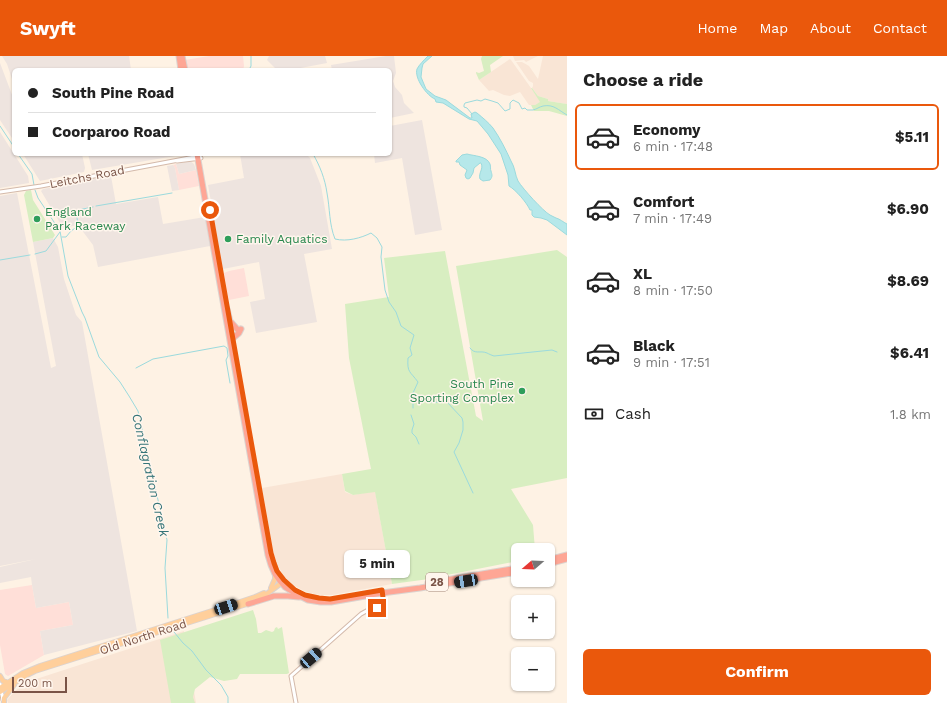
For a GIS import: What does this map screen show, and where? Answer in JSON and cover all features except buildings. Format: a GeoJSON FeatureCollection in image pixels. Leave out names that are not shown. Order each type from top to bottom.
{"type":"FeatureCollection","features":[{"type":"Feature","properties":{"kind":"highway"},"geometry":{"type":"LineString","coordinates":[[179,56],[181,68]]}},
{"type":"Feature","properties":{"kind":"highway"},"geometry":{"type":"LineString","coordinates":[[182,56],[185,68]]}},
{"type":"Feature","properties":{"kind":"highway","name":"28"},"geometry":{"type":"LineString","coordinates":[[198,156],[208,210]]}},
{"type":"Feature","properties":{"kind":"highway","name":"28"},"geometry":{"type":"LineString","coordinates":[[198,156],[268,555],[275,574],[291,591],[306,599],[328,602],[511,569]]}},
{"type":"Feature","properties":{"kind":"highway","name":"28"},"geometry":{"type":"LineString","coordinates":[[214,245],[230,320],[271,553],[282,581],[305,595],[330,599],[382,593],[389,594],[391,592],[511,573]]}},
{"type":"Feature","properties":{"kind":"highway"},"geometry":{"type":"LineString","coordinates":[[230,320],[240,330],[239,333],[233,338]]}},
{"type":"Feature","properties":{"kind":"highway"},"geometry":{"type":"LineString","coordinates":[[555,558],[567,555]]}},
{"type":"Feature","properties":{"kind":"highway"},"geometry":{"type":"LineString","coordinates":[[555,562],[567,559]]}},
{"type":"Feature","properties":{"kind":"highway"},"geometry":{"type":"LineString","coordinates":[[248,604],[279,596],[306,599]]}},
{"type":"Feature","properties":{"kind":"main road"},"geometry":{"type":"LineString","coordinates":[[271,588],[275,579],[275,574]]}},
{"type":"Feature","properties":{"kind":"main road","name":"Old North Road"},"geometry":{"type":"LineString","coordinates":[[0,689],[29,670],[255,597],[268,591],[282,581]]}},
{"type":"Feature","properties":{"kind":"main road","name":"Old North Road"},"geometry":{"type":"LineString","coordinates":[[0,689],[35,671],[248,604],[261,598],[282,581]]}},
{"type":"Feature","properties":{"kind":"main road"},"geometry":{"type":"LineString","coordinates":[[0,676],[3,681],[9,683]]}},
{"type":"Feature","properties":{"kind":"main road"},"geometry":{"type":"LineString","coordinates":[[4,703],[4,698],[18,681]]}},
{"type":"Feature","properties":{"kind":"street","name":"Leitchs Road"},"geometry":{"type":"LineString","coordinates":[[0,192],[180,161],[198,156]]}},
{"type":"Feature","properties":{"kind":"street"},"geometry":{"type":"LineString","coordinates":[[296,703],[291,676],[357,618],[380,606],[383,601],[382,593]]}},
{"type":"Feature","properties":{"kind":"street"},"geometry":{"type":"LineString","coordinates":[[0,689],[4,703]]}},
{"type":"Feature","properties":{"kind":"shaded area"},"geometry":{"type":"Polygon","coordinates":[[[2,56],[129,56],[131,68],[12,68],[12,79],[7,64],[2,56]]]}},
{"type":"Feature","properties":{"kind":"shaded area"},"geometry":{"type":"Polygon","coordinates":[[[209,56],[243,56],[244,66],[244,68],[187,68],[185,60],[209,56]]]}},
{"type":"Feature","properties":{"kind":"shaded area"},"geometry":{"type":"Polygon","coordinates":[[[269,56],[325,56],[327,63],[301,68],[275,68],[267,60],[269,56]]]}},
{"type":"Feature","properties":{"kind":"shaded area"},"geometry":{"type":"Polygon","coordinates":[[[394,56],[396,73],[393,81],[395,87],[402,95],[404,103],[414,113],[392,118],[392,68],[332,68],[331,65],[394,56]]]}},
{"type":"Feature","properties":{"kind":"shaded area"},"geometry":{"type":"Polygon","coordinates":[[[513,56],[538,56],[526,62],[524,60],[515,61],[513,56]]]}},
{"type":"Feature","properties":{"kind":"shaded area"},"geometry":{"type":"Polygon","coordinates":[[[543,56],[567,56],[567,104],[548,101],[548,99],[538,96],[532,88],[533,83],[529,81],[516,62],[522,62],[529,66],[538,79],[543,56]]]}},
{"type":"Feature","properties":{"kind":"shaded area"},"geometry":{"type":"Polygon","coordinates":[[[510,59],[541,102],[535,105],[529,105],[520,92],[510,96],[493,90],[489,91],[479,80],[510,59]]]}},
{"type":"Feature","properties":{"kind":"shaded area"},"geometry":{"type":"Polygon","coordinates":[[[0,63],[12,95],[12,138],[0,120],[0,63]]]}},
{"type":"Feature","properties":{"kind":"shaded area"},"geometry":{"type":"Polygon","coordinates":[[[422,120],[442,230],[415,235],[402,158],[375,163],[374,156],[392,156],[392,126],[422,120]]]}},
{"type":"Feature","properties":{"kind":"shaded area"},"geometry":{"type":"Polygon","coordinates":[[[0,132],[12,151],[12,156],[15,156],[28,176],[29,183],[0,188],[0,132]]]}},
{"type":"Feature","properties":{"kind":"shaded area"},"geometry":{"type":"Polygon","coordinates":[[[24,156],[82,156],[85,168],[84,172],[40,181],[24,156]]]}},
{"type":"Feature","properties":{"kind":"shaded area"},"geometry":{"type":"Polygon","coordinates":[[[88,156],[175,156],[92,170],[88,156]]]}},
{"type":"Feature","properties":{"kind":"shaded area"},"geometry":{"type":"Polygon","coordinates":[[[240,156],[308,156],[310,158],[321,186],[332,249],[304,254],[317,322],[256,333],[250,302],[265,299],[259,262],[223,269],[208,185],[244,178],[240,156]]]}},
{"type":"Feature","properties":{"kind":"shaded area"},"geometry":{"type":"Polygon","coordinates":[[[190,161],[194,164],[196,170],[179,174],[176,164],[190,161]]]}},
{"type":"Feature","properties":{"kind":"shaded area"},"geometry":{"type":"Polygon","coordinates":[[[176,164],[179,174],[196,170],[199,186],[179,190],[175,168],[173,165],[176,164]]]}},
{"type":"Feature","properties":{"kind":"shaded area"},"geometry":{"type":"Polygon","coordinates":[[[173,165],[175,168],[179,190],[172,191],[167,166],[173,165]]]}},
{"type":"Feature","properties":{"kind":"shaded area"},"geometry":{"type":"Polygon","coordinates":[[[111,176],[116,204],[158,197],[163,224],[205,217],[210,246],[98,267],[93,245],[78,225],[63,228],[41,191],[43,189],[111,176]]]}},
{"type":"Feature","properties":{"kind":"shaded area"},"geometry":{"type":"Polygon","coordinates":[[[17,193],[51,368],[56,366],[33,242],[53,238],[58,247],[64,279],[76,315],[82,322],[137,631],[44,655],[40,631],[73,625],[69,602],[36,608],[31,577],[0,583],[0,567],[36,559],[0,566],[0,196],[17,193]]]}},
{"type":"Feature","properties":{"kind":"shaded area"},"geometry":{"type":"Polygon","coordinates":[[[244,268],[249,296],[229,300],[224,273],[244,268]]]}},
{"type":"Feature","properties":{"kind":"shaded area"},"geometry":{"type":"Polygon","coordinates":[[[342,474],[345,492],[353,495],[375,491],[392,584],[332,595],[314,594],[293,585],[284,576],[278,566],[274,555],[262,488],[342,474]]]}},
{"type":"Feature","properties":{"kind":"shaded area"},"geometry":{"type":"Polygon","coordinates":[[[32,585],[36,608],[69,602],[73,625],[40,631],[44,655],[8,676],[5,674],[0,645],[0,590],[32,585]]]}},
{"type":"Feature","properties":{"kind":"shaded area"},"geometry":{"type":"Polygon","coordinates":[[[184,631],[196,703],[8,703],[7,700],[15,691],[27,682],[184,631]]]}},
{"type":"Feature","properties":{"kind":"green space"},"geometry":{"type":"Polygon","coordinates":[[[482,56],[503,56],[490,65],[491,72],[479,80],[476,72],[479,73],[484,71],[481,59],[482,56]]]}},
{"type":"Feature","properties":{"kind":"green space"},"geometry":{"type":"Polygon","coordinates":[[[531,88],[538,96],[548,99],[548,101],[567,104],[567,116],[549,111],[534,111],[531,105],[535,105],[540,102],[531,88]]]}},
{"type":"Feature","properties":{"kind":"green space","name":"England Park Raceway"},"geometry":{"type":"Polygon","coordinates":[[[31,190],[33,200],[55,235],[53,238],[33,242],[24,195],[26,191],[31,190]]]}},
{"type":"Feature","properties":{"kind":"green space"},"geometry":{"type":"Polygon","coordinates":[[[557,250],[567,257],[567,478],[511,489],[533,525],[534,543],[511,543],[511,562],[429,579],[392,584],[375,492],[353,495],[345,491],[342,474],[371,469],[349,358],[345,304],[389,297],[384,258],[445,251],[476,416],[483,421],[456,266],[557,250]]]}},
{"type":"Feature","properties":{"kind":"green space"},"geometry":{"type":"Polygon","coordinates":[[[253,610],[258,633],[266,630],[272,632],[277,627],[278,629],[282,627],[289,673],[240,674],[237,679],[224,681],[210,677],[195,689],[193,697],[195,703],[171,703],[160,640],[253,610]]]}},
{"type":"Feature","properties":{"kind":"water"},"geometry":{"type":"Polygon","coordinates":[[[428,56],[432,56],[423,64],[421,77],[426,89],[435,96],[446,100],[470,118],[472,118],[471,114],[475,112],[477,113],[493,128],[505,148],[518,181],[533,200],[547,213],[567,224],[567,235],[547,220],[534,217],[532,215],[532,210],[530,210],[515,190],[509,186],[508,175],[501,154],[488,134],[477,121],[469,119],[443,103],[436,102],[435,99],[425,91],[417,77],[417,69],[428,56]]]}},
{"type":"Feature","properties":{"kind":"water"},"geometry":{"type":"Polygon","coordinates":[[[467,154],[486,159],[488,161],[492,176],[490,180],[483,181],[480,179],[482,167],[481,163],[474,168],[470,178],[466,178],[465,175],[467,170],[456,161],[462,155],[467,154]]]}},
{"type":"Feature","properties":{"kind":"waterway"},"geometry":{"type":"LineString","coordinates":[[250,68],[251,56]]}},
{"type":"Feature","properties":{"kind":"waterway"},"geometry":{"type":"LineString","coordinates":[[472,114],[467,108],[464,107],[465,103],[485,99],[498,103],[505,111],[510,109],[510,103],[513,100],[519,103],[522,109],[525,108],[527,110],[533,110],[543,106],[550,106],[567,115]]}},
{"type":"Feature","properties":{"kind":"waterway","name":"Conflagration Creek"},"geometry":{"type":"LineString","coordinates":[[0,126],[12,144]]}},
{"type":"Feature","properties":{"kind":"waterway","name":"Conflagration Creek"},"geometry":{"type":"LineString","coordinates":[[19,156],[32,174],[34,185]]}},
{"type":"Feature","properties":{"kind":"waterway"},"geometry":{"type":"LineString","coordinates":[[314,156],[325,183],[335,239],[354,239],[371,233],[377,238],[382,247],[381,257],[385,290],[389,302],[396,312],[401,326],[414,335],[410,348],[412,355],[408,358],[408,367],[410,372],[418,382],[413,393],[413,408]]}},
{"type":"Feature","properties":{"kind":"waterway","name":"Conflagration Creek"},"geometry":{"type":"LineString","coordinates":[[35,190],[38,198],[60,231],[68,276],[99,357],[120,382],[138,411],[167,540],[165,568],[168,618]]}},
{"type":"Feature","properties":{"kind":"waterway"},"geometry":{"type":"LineString","coordinates":[[96,206],[172,193]]}},
{"type":"Feature","properties":{"kind":"waterway"},"geometry":{"type":"LineString","coordinates":[[62,237],[66,237],[78,226],[76,212],[78,210],[93,207]]}},
{"type":"Feature","properties":{"kind":"waterway"},"geometry":{"type":"LineString","coordinates":[[35,254],[46,251],[60,232]]}},
{"type":"Feature","properties":{"kind":"waterway"},"geometry":{"type":"LineString","coordinates":[[0,260],[30,255]]}},
{"type":"Feature","properties":{"kind":"waterway"},"geometry":{"type":"LineString","coordinates":[[136,368],[153,359],[224,346],[227,348],[228,356],[226,360],[230,383]]}},
{"type":"Feature","properties":{"kind":"waterway"},"geometry":{"type":"LineString","coordinates":[[470,348],[476,352],[484,352],[494,356],[552,350],[557,352]]}},
{"type":"Feature","properties":{"kind":"waterway"},"geometry":{"type":"LineString","coordinates":[[413,398],[433,402],[446,401],[462,418],[463,430],[459,443],[454,452],[473,493]]}},
{"type":"Feature","properties":{"kind":"waterway"},"geometry":{"type":"LineString","coordinates":[[411,415],[414,424],[412,433],[416,437],[419,444]]}},
{"type":"Feature","properties":{"kind":"waterway","name":"Conflagration Creek"},"geometry":{"type":"LineString","coordinates":[[174,632],[192,651],[206,670],[221,685],[228,697],[228,703]]}},
{"type":"Feature","properties":{"kind":"place","name":"England Park Raceway"},"geometry":{"type":"Point","coordinates":[37,219]}},
{"type":"Feature","properties":{"kind":"place","name":"Family Aquatics"},"geometry":{"type":"Point","coordinates":[228,239]}},
{"type":"Feature","properties":{"kind":"place","name":"South Pine Sporting Complex"},"geometry":{"type":"Point","coordinates":[522,391]}},
{"type":"Feature","properties":{"kind":"route"},"geometry":{"type":"LineString","coordinates":[[210,210],[261,501],[271,553],[277,571],[289,586],[300,593],[312,597],[330,599],[382,590],[383,600],[381,605],[377,608]]}}]}
